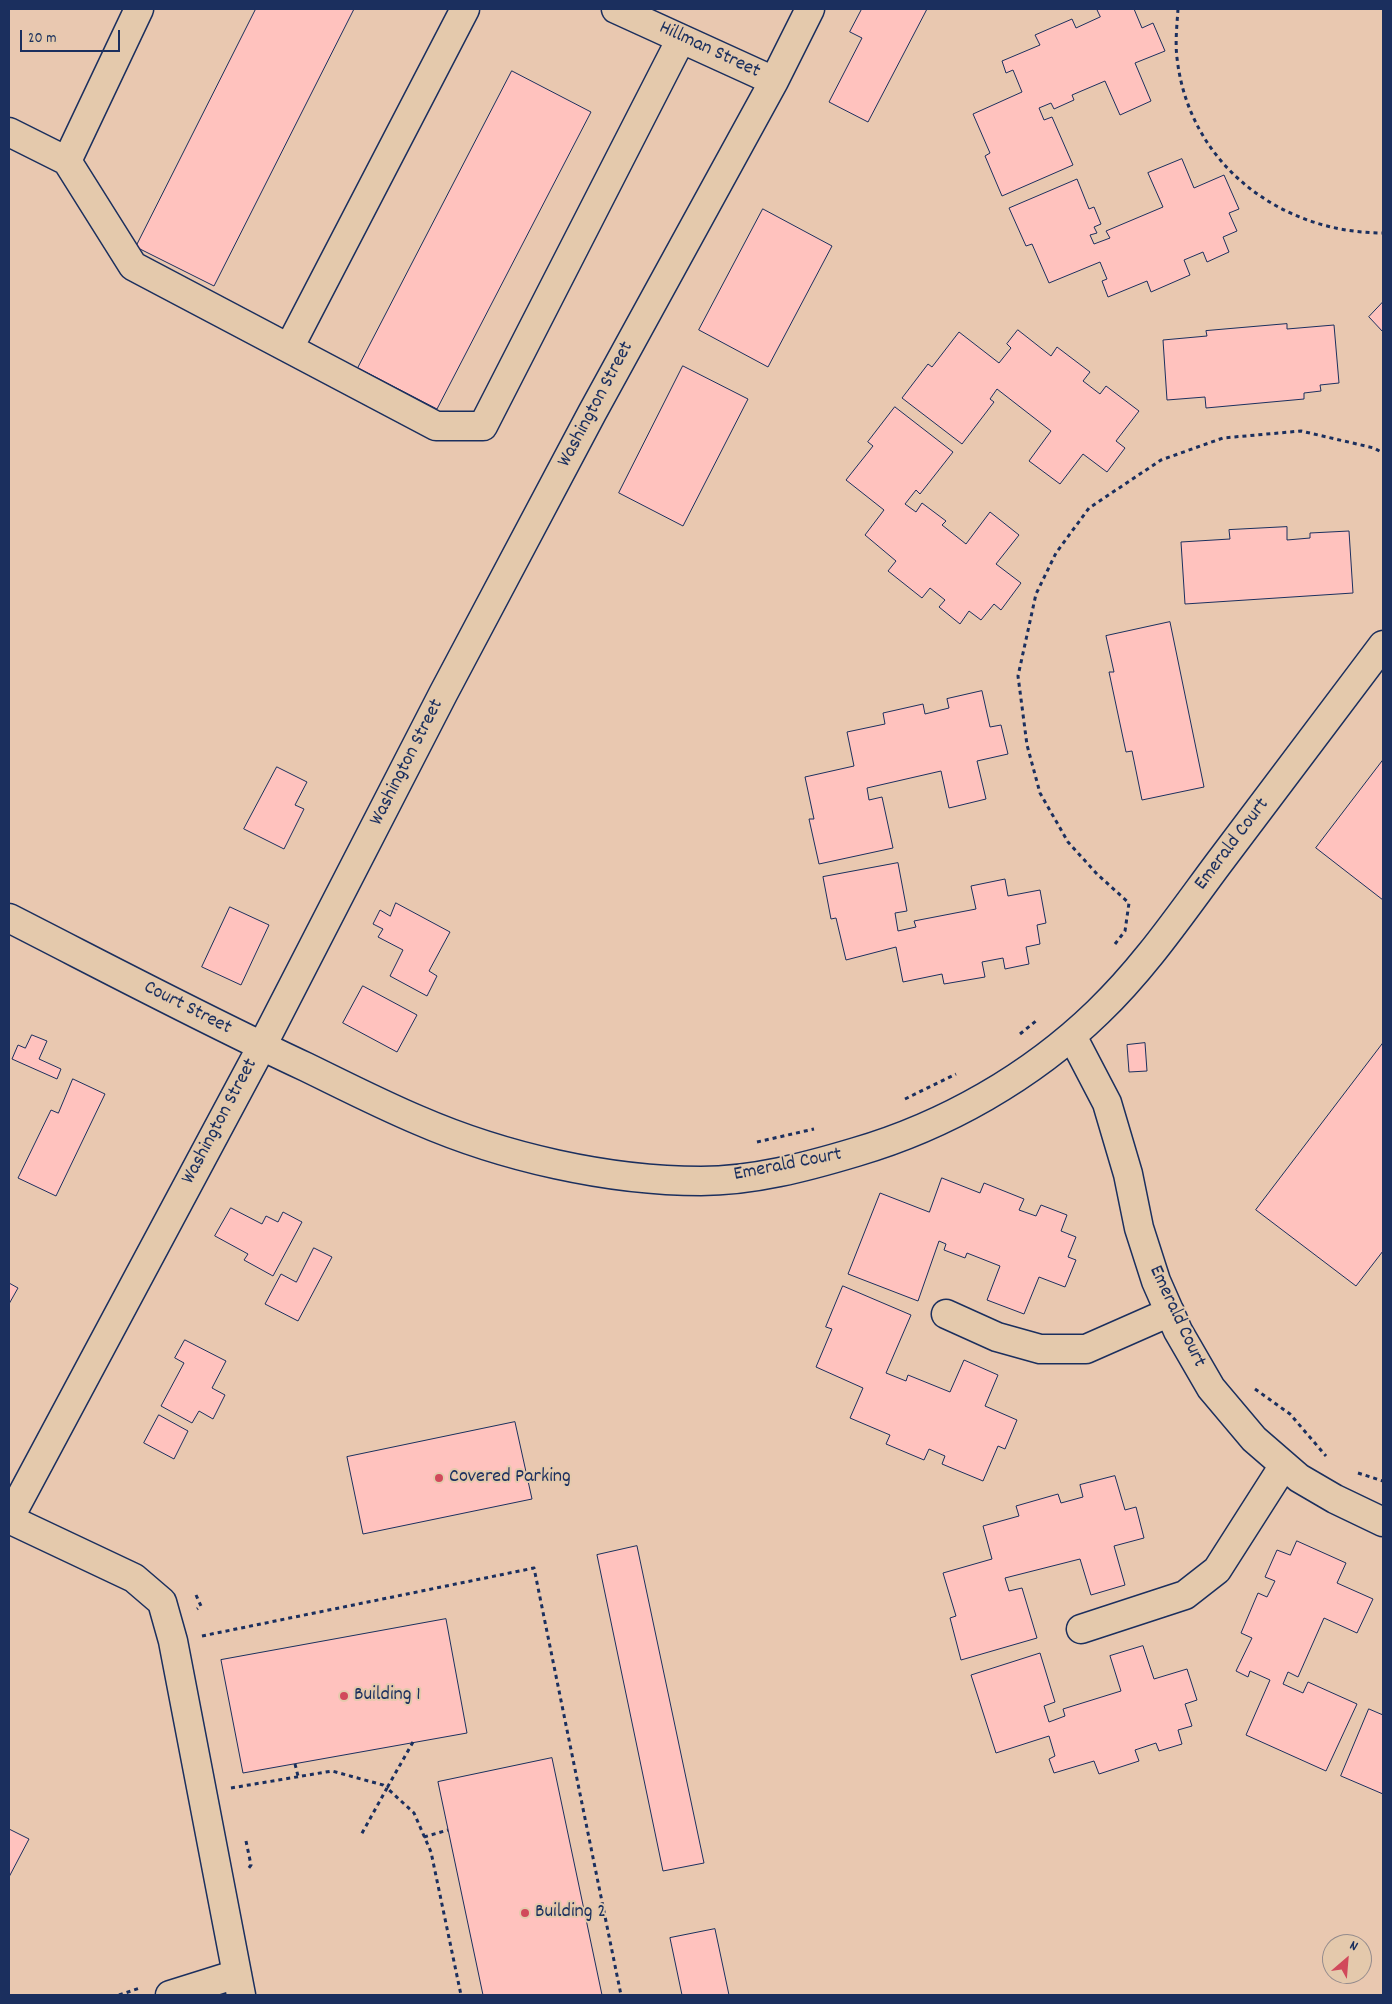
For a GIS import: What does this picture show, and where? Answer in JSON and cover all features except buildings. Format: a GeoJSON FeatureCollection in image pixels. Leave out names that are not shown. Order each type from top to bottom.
{"type":"FeatureCollection","features":[{"type":"Feature","properties":{"kind":"street"},"geometry":{"type":"LineString","coordinates":[[67,161],[139,9]]}},
{"type":"Feature","properties":{"kind":"street"},"geometry":{"type":"LineString","coordinates":[[289,348],[465,9]]}},
{"type":"Feature","properties":{"kind":"street","name":"Hillman Street"},"geometry":{"type":"LineString","coordinates":[[616,9],[774,81]]}},
{"type":"Feature","properties":{"kind":"street","name":"Washington Street"},"geometry":{"type":"LineString","coordinates":[[9,1519],[262,1046],[443,694],[578,439],[774,81],[810,9]]}},
{"type":"Feature","properties":{"kind":"street"},"geometry":{"type":"LineString","coordinates":[[9,132],[67,161],[133,266],[436,426],[483,426],[681,39]]}},
{"type":"Feature","properties":{"kind":"street","name":"Emerald Court"},"geometry":{"type":"LineString","coordinates":[[422,1122],[489,1145],[564,1166],[632,1177],[704,1181],[769,1174],[828,1161],[888,1143],[935,1123],[985,1097],[1029,1068],[1072,1036],[1126,983],[1155,948],[1383,645]]}},
{"type":"Feature","properties":{"kind":"street","name":"Court Street"},"geometry":{"type":"LineString","coordinates":[[9,918],[262,1046],[422,1122]]}},
{"type":"Feature","properties":{"kind":"street","name":"Emerald Court"},"geometry":{"type":"LineString","coordinates":[[1072,1036],[1107,1103],[1128,1174],[1142,1237],[1156,1282],[1178,1331],[1211,1388],[1254,1438],[1299,1478],[1335,1499],[1383,1522]]}},
{"type":"Feature","properties":{"kind":"street"},"geometry":{"type":"LineString","coordinates":[[946,1314],[997,1337],[1040,1349],[1086,1350],[1170,1312]]}},
{"type":"Feature","properties":{"kind":"street"},"geometry":{"type":"LineString","coordinates":[[1082,1629],[1185,1595],[1216,1570],[1284,1465]]}},
{"type":"Feature","properties":{"kind":"street"},"geometry":{"type":"LineString","coordinates":[[9,1519],[134,1578],[162,1602],[173,1641],[239,1984],[170,1995]]}},
{"type":"Feature","properties":{"kind":"path"},"geometry":{"type":"LineString","coordinates":[[1178,9],[1176,31],[1177,58],[1182,84],[1191,110],[1203,134],[1218,157],[1256,194],[1304,220],[1329,228],[1383,233]]}},
{"type":"Feature","properties":{"kind":"path"},"geometry":{"type":"LineString","coordinates":[[1019,1034],[1042,1017]]}},
{"type":"Feature","properties":{"kind":"path"},"geometry":{"type":"LineString","coordinates":[[902,1100],[963,1071]]}},
{"type":"Feature","properties":{"kind":"path"},"geometry":{"type":"LineString","coordinates":[[751,1144],[819,1128]]}},
{"type":"Feature","properties":{"kind":"path"},"geometry":{"type":"LineString","coordinates":[[202,1636],[534,1568],[622,1995]]}},
{"type":"Feature","properties":{"kind":"path"},"geometry":{"type":"LineString","coordinates":[[361,1835],[413,1742]]}},
{"type":"Feature","properties":{"kind":"path"},"geometry":{"type":"LineString","coordinates":[[295,1764],[298,1776]]}},
{"type":"Feature","properties":{"kind":"path"},"geometry":{"type":"LineString","coordinates":[[223,1790],[332,1771],[387,1788],[414,1813],[431,1852],[461,1995]]}},
{"type":"Feature","properties":{"kind":"path"},"geometry":{"type":"LineString","coordinates":[[424,1837],[448,1830]]}},
{"type":"Feature","properties":{"kind":"place","name":"Covered Parking"},"geometry":{"type":"Point","coordinates":[439,1478]}},
{"type":"Feature","properties":{"kind":"place","name":"Building 1"},"geometry":{"type":"Point","coordinates":[344,1696]}},
{"type":"Feature","properties":{"kind":"place","name":"Building 2"},"geometry":{"type":"Point","coordinates":[525,1913]}}]}
